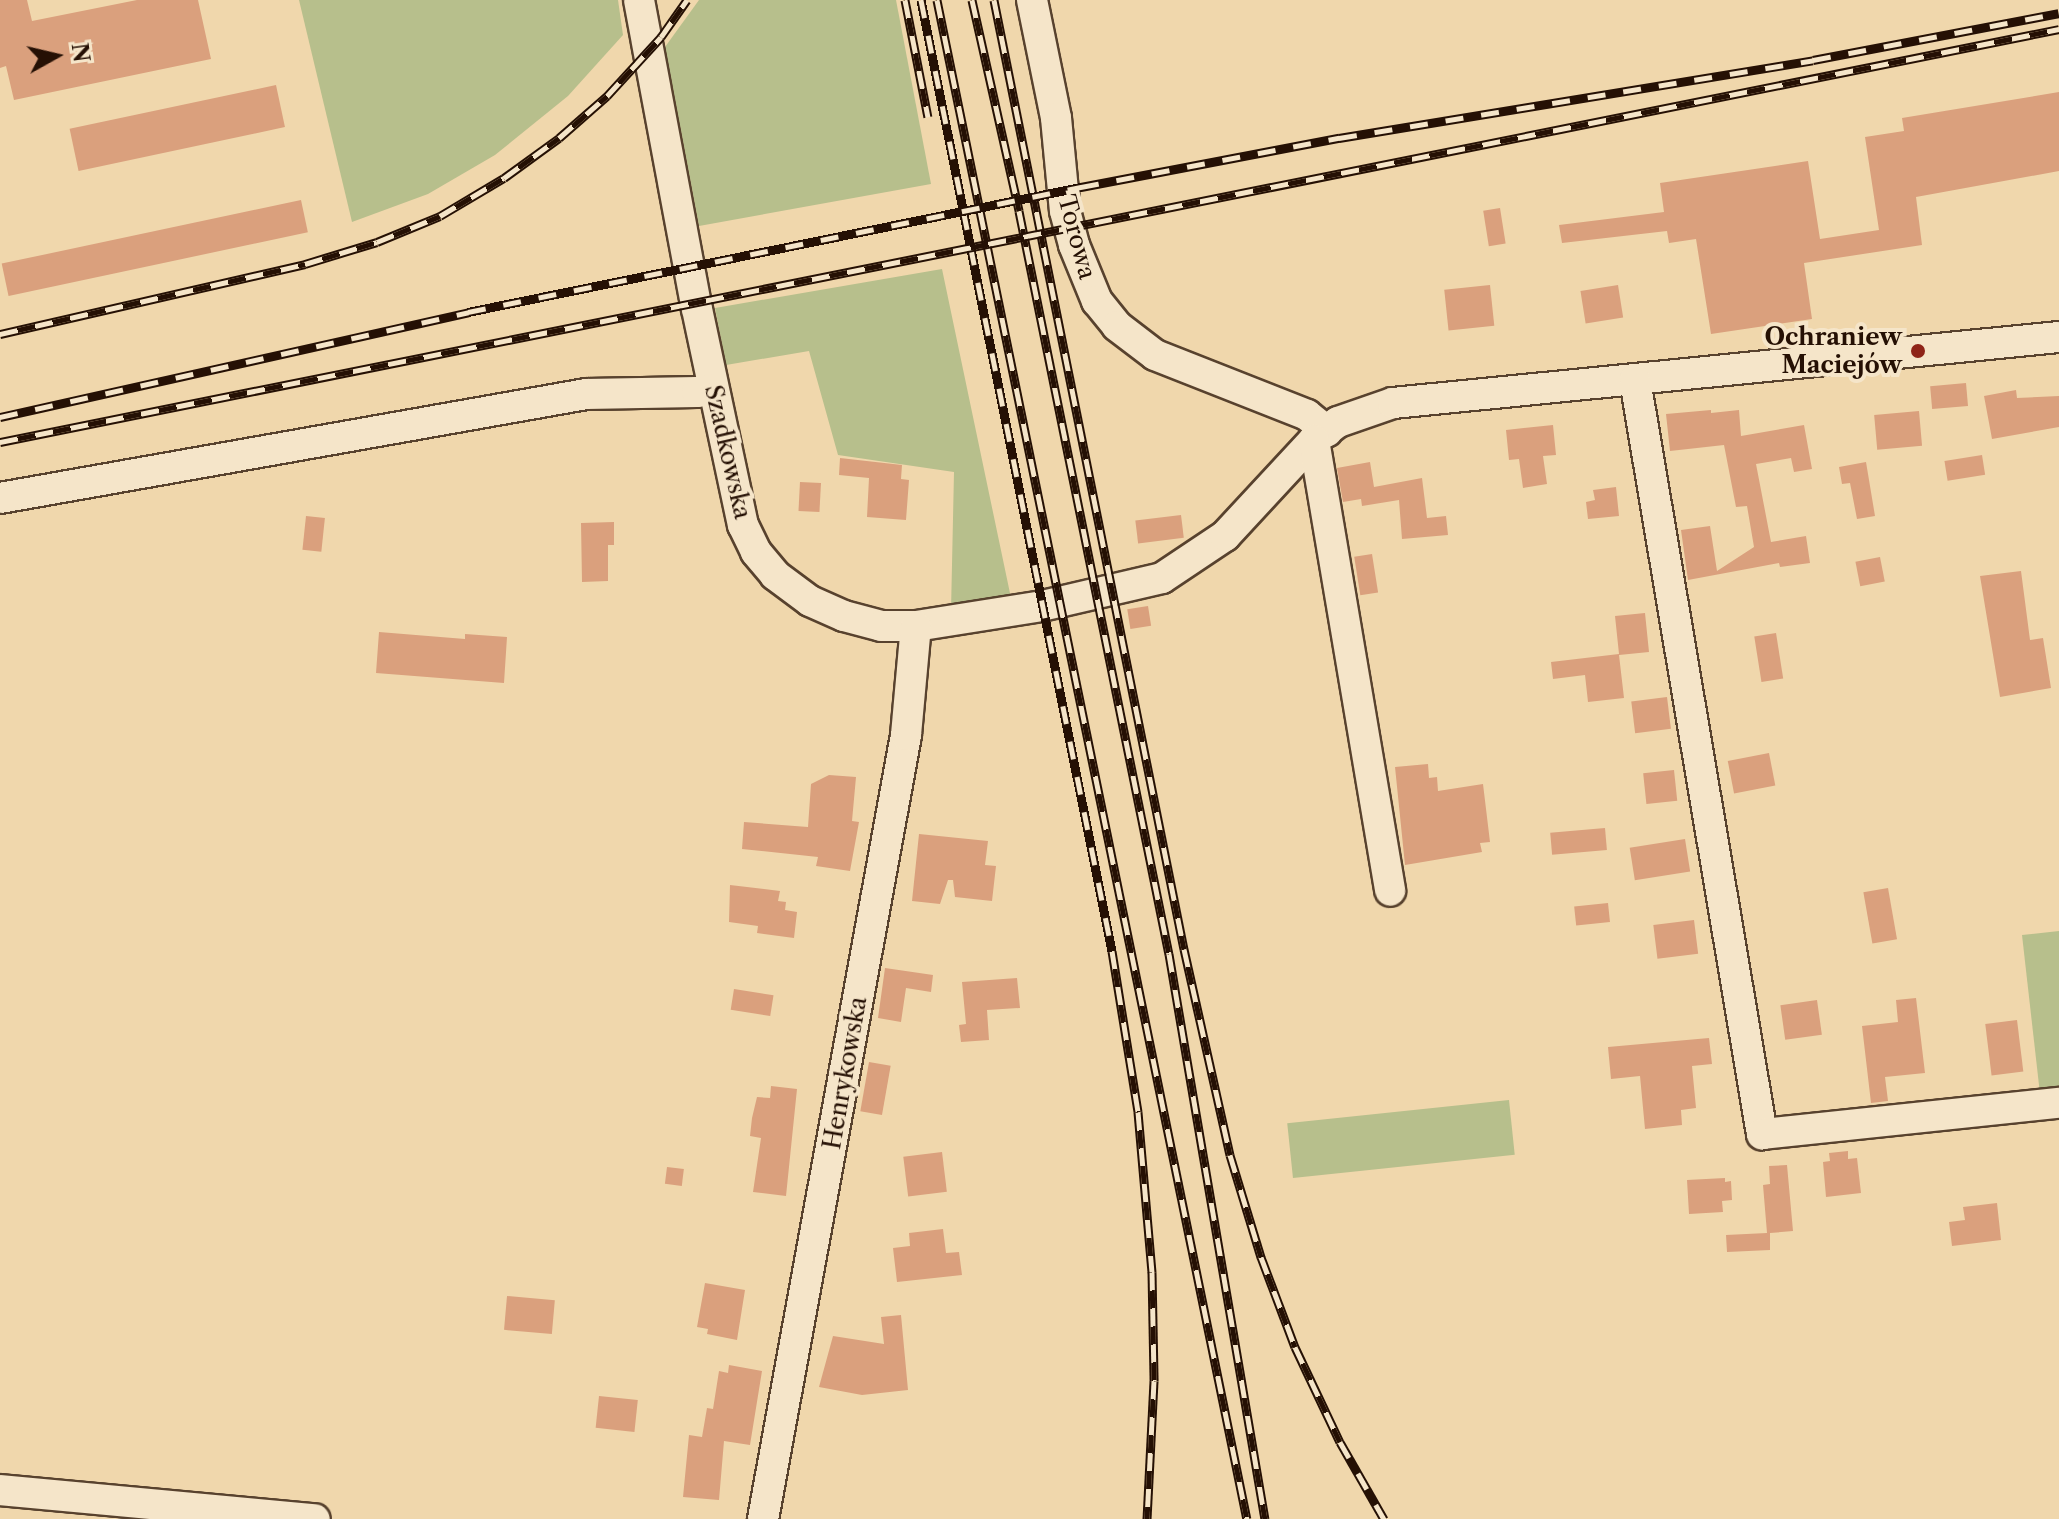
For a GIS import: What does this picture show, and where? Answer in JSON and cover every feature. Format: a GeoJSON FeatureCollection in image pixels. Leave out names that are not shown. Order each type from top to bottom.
{"type":"FeatureCollection","features":[{"type":"Feature","properties":{"kind":"street","name":"Szadkowska"},"geometry":{"type":"LineString","coordinates":[[639,0],[713,389],[743,525],[756,552],[775,575],[810,601],[844,616],[881,626],[916,626],[1058,603],[1162,578],[1225,536],[1320,436],[1356,414],[1406,400],[2059,337]]}},
{"type":"Feature","properties":{"kind":"street","name":"Torowa"},"geometry":{"type":"LineString","coordinates":[[1032,0],[1056,118],[1065,211],[1078,256],[1097,301],[1117,326],[1155,355],[1307,415],[1320,436]]}},
{"type":"Feature","properties":{"kind":"street"},"geometry":{"type":"LineString","coordinates":[[1635,380],[1762,1134],[2059,1103]]}},
{"type":"Feature","properties":{"kind":"street"},"geometry":{"type":"LineString","coordinates":[[0,498],[586,394],[713,389]]}},
{"type":"Feature","properties":{"kind":"street"},"geometry":{"type":"LineString","coordinates":[[1320,436],[1390,891]]}},
{"type":"Feature","properties":{"kind":"street","name":"Henrykowska"},"geometry":{"type":"LineString","coordinates":[[763,1519],[906,735],[916,626]]}},
{"type":"Feature","properties":{"kind":"street"},"geometry":{"type":"LineString","coordinates":[[0,1490],[315,1519]]}},
{"type":"Feature","properties":{"kind":"green space"},"geometry":{"type":"Polygon","coordinates":[[[299,0],[618,0],[623,35],[568,96],[495,155],[428,194],[352,222],[299,0]]]}},
{"type":"Feature","properties":{"kind":"green space"},"geometry":{"type":"Polygon","coordinates":[[[699,0],[896,0],[931,184],[699,226],[665,47],[699,0]]]}},
{"type":"Feature","properties":{"kind":"green space"},"geometry":{"type":"Polygon","coordinates":[[[942,269],[1011,598],[951,611],[954,472],[838,455],[809,351],[726,365],[715,308],[942,269]]]}},
{"type":"Feature","properties":{"kind":"green space"},"geometry":{"type":"Polygon","coordinates":[[[2059,931],[2059,1092],[2040,1094],[2022,935],[2059,931]]]}},
{"type":"Feature","properties":{"kind":"green space"},"geometry":{"type":"Polygon","coordinates":[[[1509,1100],[1515,1155],[1293,1178],[1287,1123],[1509,1100]]]}},
{"type":"Feature","properties":{"kind":"building"},"geometry":{"type":"Polygon","coordinates":[[[0,0],[27,0],[32,21],[137,0],[198,0],[211,59],[14,100],[6,66],[0,68],[0,0]]]}},
{"type":"Feature","properties":{"kind":"building"},"geometry":{"type":"Polygon","coordinates":[[[276,85],[285,127],[79,171],[70,129],[276,85]]]}},
{"type":"Feature","properties":{"kind":"building"},"geometry":{"type":"Polygon","coordinates":[[[2059,92],[2059,171],[1916,197],[1922,245],[1804,263],[1812,319],[1711,334],[1696,239],[1669,243],[1667,231],[1562,243],[1559,225],[1664,212],[1660,183],[1808,161],[1820,239],[1879,230],[1865,137],[1904,131],[1902,118],[2059,92]]]}},
{"type":"Feature","properties":{"kind":"building"},"geometry":{"type":"Polygon","coordinates":[[[301,200],[308,232],[9,296],[2,264],[301,200]]]}},
{"type":"Feature","properties":{"kind":"building"},"geometry":{"type":"Polygon","coordinates":[[[1500,208],[1506,244],[1489,246],[1483,211],[1500,208]]]}},
{"type":"Feature","properties":{"kind":"building"},"geometry":{"type":"Polygon","coordinates":[[[1490,285],[1494,326],[1449,331],[1444,290],[1490,285]]]}},
{"type":"Feature","properties":{"kind":"building"},"geometry":{"type":"Polygon","coordinates":[[[1618,285],[1623,318],[1586,324],[1580,291],[1618,285]]]}},
{"type":"Feature","properties":{"kind":"building"},"geometry":{"type":"Polygon","coordinates":[[[1966,383],[1968,406],[1932,409],[1930,386],[1966,383]]]}},
{"type":"Feature","properties":{"kind":"building"},"geometry":{"type":"Polygon","coordinates":[[[2016,390],[2017,398],[2059,396],[2059,427],[1992,439],[1984,396],[2016,390]]]}},
{"type":"Feature","properties":{"kind":"building"},"geometry":{"type":"Polygon","coordinates":[[[1711,410],[1711,413],[1739,410],[1741,436],[1804,425],[1812,469],[1794,472],[1791,458],[1756,464],[1771,542],[1806,536],[1810,563],[1780,567],[1779,563],[1688,580],[1681,530],[1710,526],[1717,571],[1754,547],[1747,506],[1736,507],[1724,445],[1670,451],[1666,414],[1711,410]]]}},
{"type":"Feature","properties":{"kind":"building"},"geometry":{"type":"Polygon","coordinates":[[[1919,411],[1922,446],[1877,450],[1874,415],[1919,411]]]}},
{"type":"Feature","properties":{"kind":"building"},"geometry":{"type":"Polygon","coordinates":[[[1553,425],[1556,455],[1543,456],[1547,484],[1523,488],[1519,459],[1509,460],[1506,430],[1553,425]]]}},
{"type":"Feature","properties":{"kind":"building"},"geometry":{"type":"Polygon","coordinates":[[[1982,455],[1985,475],[1948,481],[1944,461],[1982,455]]]}},
{"type":"Feature","properties":{"kind":"building"},"geometry":{"type":"Polygon","coordinates":[[[840,458],[902,465],[901,479],[909,480],[906,520],[867,517],[869,478],[839,475],[840,458]]]}},
{"type":"Feature","properties":{"kind":"building"},"geometry":{"type":"Polygon","coordinates":[[[1370,462],[1374,487],[1422,478],[1427,518],[1446,516],[1448,535],[1402,539],[1399,500],[1362,506],[1361,499],[1343,502],[1337,468],[1370,462]]]}},
{"type":"Feature","properties":{"kind":"building"},"geometry":{"type":"Polygon","coordinates":[[[1866,462],[1875,516],[1857,519],[1850,483],[1842,484],[1839,467],[1866,462]]]}},
{"type":"Feature","properties":{"kind":"building"},"geometry":{"type":"Polygon","coordinates":[[[800,482],[821,483],[819,512],[798,511],[800,482]]]}},
{"type":"Feature","properties":{"kind":"building"},"geometry":{"type":"Polygon","coordinates":[[[1616,487],[1619,516],[1588,519],[1586,502],[1595,500],[1593,490],[1616,487]]]}},
{"type":"Feature","properties":{"kind":"building"},"geometry":{"type":"Polygon","coordinates":[[[1181,515],[1184,538],[1138,543],[1135,521],[1181,515]]]}},
{"type":"Feature","properties":{"kind":"building"},"geometry":{"type":"Polygon","coordinates":[[[306,516],[325,518],[321,552],[302,550],[306,516]]]}},
{"type":"Feature","properties":{"kind":"building"},"geometry":{"type":"Polygon","coordinates":[[[614,522],[614,545],[608,545],[608,581],[582,582],[581,523],[614,522]]]}},
{"type":"Feature","properties":{"kind":"building"},"geometry":{"type":"Polygon","coordinates":[[[1372,554],[1378,593],[1360,595],[1354,557],[1372,554]]]}},
{"type":"Feature","properties":{"kind":"building"},"geometry":{"type":"Polygon","coordinates":[[[1880,557],[1885,582],[1860,586],[1855,562],[1880,557]]]}},
{"type":"Feature","properties":{"kind":"building"},"geometry":{"type":"Polygon","coordinates":[[[2021,571],[2030,640],[2043,638],[2051,688],[2000,697],[1980,576],[2021,571]]]}},
{"type":"Feature","properties":{"kind":"building"},"geometry":{"type":"Polygon","coordinates":[[[1148,606],[1151,626],[1130,629],[1127,609],[1148,606]]]}},
{"type":"Feature","properties":{"kind":"building"},"geometry":{"type":"Polygon","coordinates":[[[1645,613],[1649,652],[1619,655],[1624,698],[1588,702],[1585,675],[1553,679],[1551,662],[1619,654],[1615,616],[1645,613]]]}},
{"type":"Feature","properties":{"kind":"building"},"geometry":{"type":"Polygon","coordinates":[[[379,632],[465,639],[465,634],[507,637],[504,683],[376,673],[379,632]]]}},
{"type":"Feature","properties":{"kind":"building"},"geometry":{"type":"Polygon","coordinates":[[[1776,633],[1783,678],[1761,682],[1754,636],[1776,633]]]}},
{"type":"Feature","properties":{"kind":"building"},"geometry":{"type":"Polygon","coordinates":[[[1667,697],[1671,729],[1635,733],[1631,701],[1667,697]]]}},
{"type":"Feature","properties":{"kind":"building"},"geometry":{"type":"Polygon","coordinates":[[[1769,753],[1775,785],[1734,793],[1728,761],[1769,753]]]}},
{"type":"Feature","properties":{"kind":"building"},"geometry":{"type":"Polygon","coordinates":[[[1428,764],[1429,778],[1437,777],[1438,791],[1483,784],[1490,842],[1480,843],[1482,852],[1405,865],[1395,767],[1428,764]]]}},
{"type":"Feature","properties":{"kind":"building"},"geometry":{"type":"Polygon","coordinates":[[[1674,770],[1677,801],[1646,804],[1643,773],[1674,770]]]}},
{"type":"Feature","properties":{"kind":"building"},"geometry":{"type":"Polygon","coordinates":[[[829,775],[856,777],[852,821],[859,822],[850,871],[816,866],[818,857],[742,849],[744,822],[808,827],[811,784],[829,775]]]}},
{"type":"Feature","properties":{"kind":"building"},"geometry":{"type":"Polygon","coordinates":[[[1605,828],[1607,850],[1552,855],[1550,833],[1605,828]]]}},
{"type":"Feature","properties":{"kind":"building"},"geometry":{"type":"Polygon","coordinates":[[[919,834],[988,841],[985,865],[996,866],[992,901],[955,897],[953,880],[948,880],[940,904],[912,901],[919,834]]]}},
{"type":"Feature","properties":{"kind":"building"},"geometry":{"type":"Polygon","coordinates":[[[1685,839],[1690,872],[1635,880],[1630,848],[1685,839]]]}},
{"type":"Feature","properties":{"kind":"building"},"geometry":{"type":"Polygon","coordinates":[[[730,885],[780,891],[778,901],[786,902],[785,910],[797,912],[794,938],[757,933],[758,926],[729,922],[730,885]]]}},
{"type":"Feature","properties":{"kind":"building"},"geometry":{"type":"Polygon","coordinates":[[[1888,888],[1897,939],[1872,944],[1863,892],[1888,888]]]}},
{"type":"Feature","properties":{"kind":"building"},"geometry":{"type":"Polygon","coordinates":[[[1608,903],[1610,922],[1576,925],[1574,907],[1608,903]]]}},
{"type":"Feature","properties":{"kind":"building"},"geometry":{"type":"Polygon","coordinates":[[[1694,920],[1698,954],[1657,959],[1653,925],[1694,920]]]}},
{"type":"Feature","properties":{"kind":"building"},"geometry":{"type":"Polygon","coordinates":[[[885,968],[933,975],[931,992],[906,988],[901,1022],[878,1018],[885,968]]]}},
{"type":"Feature","properties":{"kind":"building"},"geometry":{"type":"Polygon","coordinates":[[[1017,978],[1020,1008],[987,1010],[989,1040],[961,1042],[959,1025],[966,1024],[962,982],[1017,978]]]}},
{"type":"Feature","properties":{"kind":"building"},"geometry":{"type":"Polygon","coordinates":[[[734,989],[774,995],[770,1016],[731,1010],[734,989]]]}},
{"type":"Feature","properties":{"kind":"building"},"geometry":{"type":"Polygon","coordinates":[[[1916,998],[1925,1073],[1885,1077],[1888,1101],[1871,1103],[1862,1026],[1898,1022],[1896,1000],[1916,998]]]}},
{"type":"Feature","properties":{"kind":"building"},"geometry":{"type":"Polygon","coordinates":[[[1817,1000],[1822,1035],[1785,1040],[1780,1005],[1817,1000]]]}},
{"type":"Feature","properties":{"kind":"building"},"geometry":{"type":"Polygon","coordinates":[[[2017,1020],[2023,1072],[1992,1076],[1985,1024],[2017,1020]]]}},
{"type":"Feature","properties":{"kind":"building"},"geometry":{"type":"Polygon","coordinates":[[[1709,1038],[1712,1064],[1692,1066],[1696,1108],[1681,1110],[1682,1125],[1645,1129],[1640,1076],[1611,1079],[1608,1047],[1709,1038]]]}},
{"type":"Feature","properties":{"kind":"building"},"geometry":{"type":"Polygon","coordinates":[[[869,1062],[891,1066],[882,1115],[860,1111],[869,1062]]]}},
{"type":"Feature","properties":{"kind":"building"},"geometry":{"type":"Polygon","coordinates":[[[771,1086],[797,1089],[786,1196],[753,1192],[761,1138],[750,1136],[752,1118],[757,1097],[770,1098],[771,1086]]]}},
{"type":"Feature","properties":{"kind":"building"},"geometry":{"type":"Polygon","coordinates":[[[1848,1151],[1848,1159],[1857,1158],[1861,1193],[1826,1197],[1823,1162],[1830,1161],[1829,1153],[1848,1151]]]}},
{"type":"Feature","properties":{"kind":"building"},"geometry":{"type":"Polygon","coordinates":[[[942,1152],[947,1192],[908,1196],[903,1157],[942,1152]]]}},
{"type":"Feature","properties":{"kind":"building"},"geometry":{"type":"Polygon","coordinates":[[[1787,1165],[1793,1231],[1770,1233],[1770,1250],[1727,1252],[1726,1235],[1767,1233],[1763,1185],[1770,1184],[1769,1166],[1787,1165]]]}},
{"type":"Feature","properties":{"kind":"building"},"geometry":{"type":"Polygon","coordinates":[[[667,1167],[684,1169],[682,1186],[665,1184],[667,1167]]]}},
{"type":"Feature","properties":{"kind":"building"},"geometry":{"type":"Polygon","coordinates":[[[1725,1178],[1725,1182],[1731,1181],[1732,1200],[1722,1201],[1723,1212],[1689,1214],[1687,1180],[1725,1178]]]}},
{"type":"Feature","properties":{"kind":"building"},"geometry":{"type":"Polygon","coordinates":[[[1997,1203],[2001,1240],[1952,1246],[1949,1222],[1965,1220],[1963,1207],[1997,1203]]]}},
{"type":"Feature","properties":{"kind":"building"},"geometry":{"type":"Polygon","coordinates":[[[943,1229],[946,1253],[959,1252],[962,1275],[897,1282],[893,1248],[910,1246],[909,1233],[943,1229]]]}},
{"type":"Feature","properties":{"kind":"building"},"geometry":{"type":"Polygon","coordinates":[[[705,1283],[745,1290],[737,1340],[707,1334],[708,1329],[697,1327],[705,1283]]]}},
{"type":"Feature","properties":{"kind":"building"},"geometry":{"type":"Polygon","coordinates":[[[507,1296],[555,1300],[552,1334],[504,1330],[507,1296]]]}},
{"type":"Feature","properties":{"kind":"building"},"geometry":{"type":"Polygon","coordinates":[[[901,1315],[908,1390],[862,1395],[819,1387],[833,1336],[884,1344],[881,1317],[901,1315]]]}},
{"type":"Feature","properties":{"kind":"building"},"geometry":{"type":"Polygon","coordinates":[[[729,1365],[762,1371],[750,1445],[724,1441],[719,1500],[683,1497],[689,1435],[702,1437],[707,1408],[713,1409],[719,1371],[728,1373],[729,1365]]]}},
{"type":"Feature","properties":{"kind":"building"},"geometry":{"type":"Polygon","coordinates":[[[599,1396],[638,1400],[634,1432],[596,1428],[599,1396]]]}},
{"type":"Feature","properties":{"kind":"railway"},"geometry":{"type":"LineString","coordinates":[[0,334],[305,264],[377,242],[440,216],[504,178],[559,138],[607,96],[661,37],[687,0]]}},
{"type":"Feature","properties":{"kind":"railway"},"geometry":{"type":"LineString","coordinates":[[905,0],[928,117]]}},
{"type":"Feature","properties":{"kind":"railway"},"geometry":{"type":"LineString","coordinates":[[921,0],[1112,951],[1138,1112],[1152,1272],[1154,1381],[1147,1519]]}},
{"type":"Feature","properties":{"kind":"railway"},"geometry":{"type":"LineString","coordinates":[[937,0],[1247,1519]]}},
{"type":"Feature","properties":{"kind":"railway"},"geometry":{"type":"LineString","coordinates":[[972,0],[1019,211],[1169,954],[1265,1519]]}},
{"type":"Feature","properties":{"kind":"railway"},"geometry":{"type":"LineString","coordinates":[[994,0],[1184,949],[1230,1155],[1261,1257],[1295,1347],[1340,1442],[1384,1519]]}},
{"type":"Feature","properties":{"kind":"railway"},"geometry":{"type":"LineString","coordinates":[[0,417],[468,312],[1081,187],[1339,138],[1813,60],[2059,13]]}},
{"type":"Feature","properties":{"kind":"railway"},"geometry":{"type":"LineString","coordinates":[[0,442],[2059,29]]}},
{"type":"Feature","properties":{"kind":"place","name":"Ochraniew Maciejów"},"geometry":{"type":"Point","coordinates":[1918,351]}}]}
